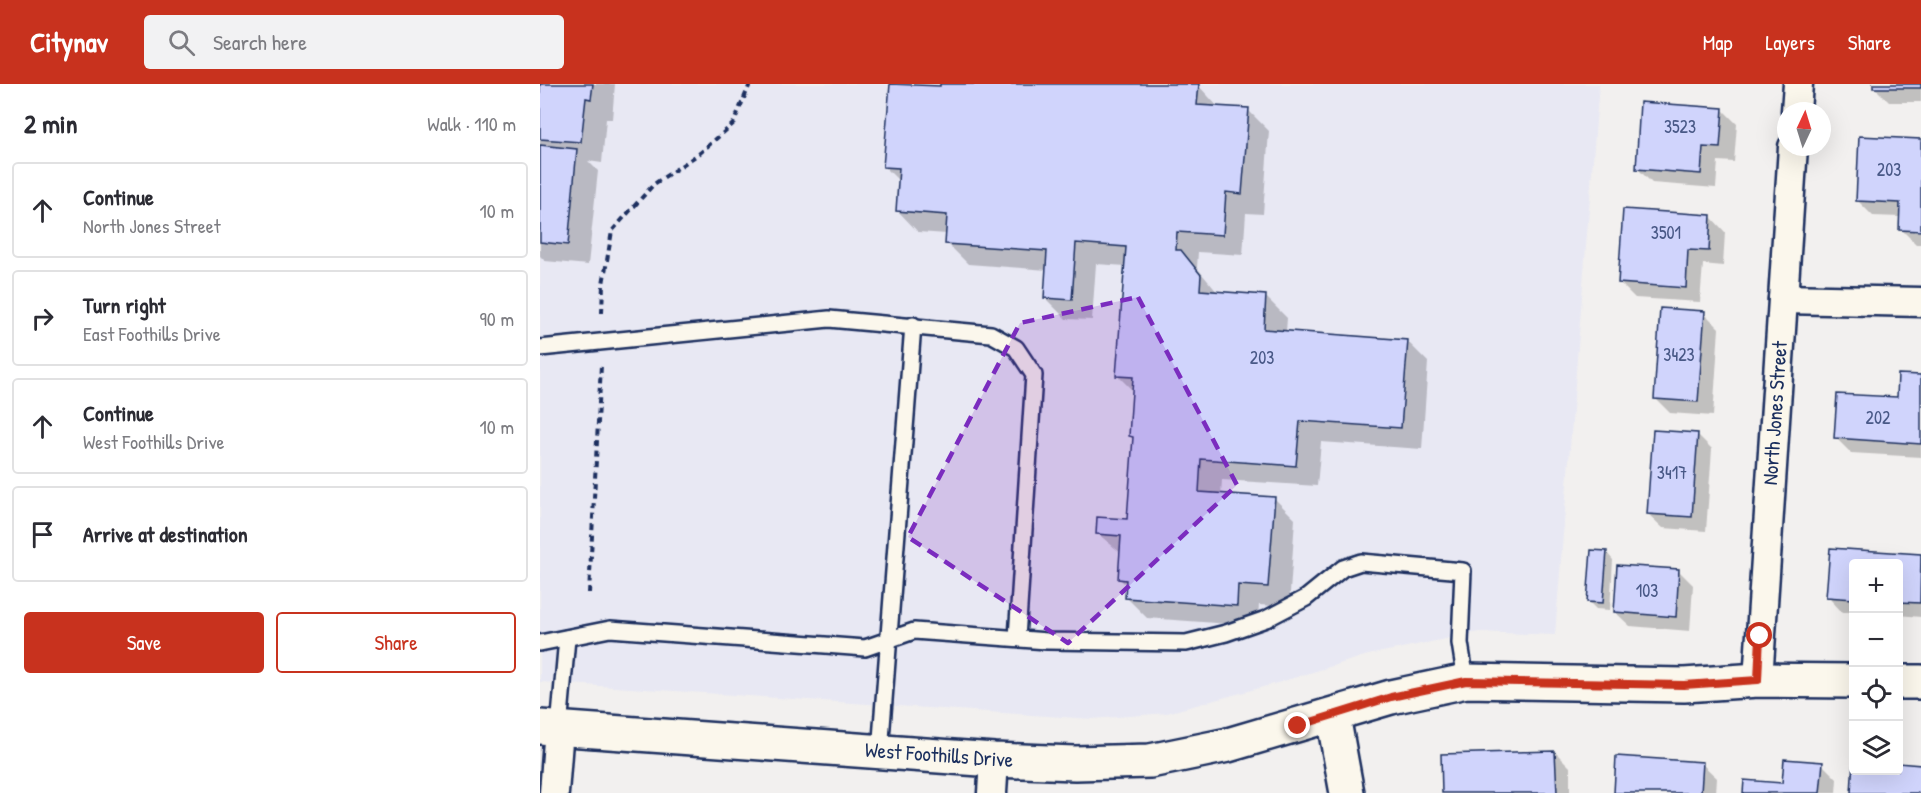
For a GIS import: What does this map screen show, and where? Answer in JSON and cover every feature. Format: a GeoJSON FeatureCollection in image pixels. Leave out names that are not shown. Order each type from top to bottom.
{"type":"FeatureCollection","features":[{"type":"Feature","properties":{"kind":"street"},"geometry":{"type":"LineString","coordinates":[[1797,102],[1798,84]]}},
{"type":"Feature","properties":{"kind":"street","name":"North Jones Street"},"geometry":{"type":"LineString","coordinates":[[1758,680],[1792,156]]}},
{"type":"Feature","properties":{"kind":"street"},"geometry":{"type":"LineString","coordinates":[[1783,299],[1921,302]]}},
{"type":"Feature","properties":{"kind":"street","name":"West Foothills Drive"},"geometry":{"type":"LineString","coordinates":[[550,728],[994,760],[1075,763],[1150,761],[1228,745],[1333,716],[1391,697],[1466,681],[1684,685],[1758,680],[1849,681]]}},
{"type":"Feature","properties":{"kind":"street"},"geometry":{"type":"LineString","coordinates":[[1903,681],[1921,682]]}},
{"type":"Feature","properties":{"kind":"street"},"geometry":{"type":"LineString","coordinates":[[1333,716],[1347,793]]}},
{"type":"Feature","properties":{"kind":"street"},"geometry":{"type":"LineString","coordinates":[[550,728],[554,793]]}},
{"type":"Feature","properties":{"kind":"street"},"geometry":{"type":"LineString","coordinates":[[992,793],[994,760]]}},
{"type":"Feature","properties":{"kind":"lane"},"geometry":{"type":"LineString","coordinates":[[540,348],[829,319],[991,334],[1017,348],[1034,375],[1017,638]]}},
{"type":"Feature","properties":{"kind":"lane"},"geometry":{"type":"LineString","coordinates":[[880,752],[913,325]]}},
{"type":"Feature","properties":{"kind":"lane"},"geometry":{"type":"LineString","coordinates":[[540,643],[610,629],[865,648],[914,631],[1017,638],[1186,643],[1226,633],[1266,619],[1306,598],[1343,568],[1361,562],[1463,571],[1460,643],[1466,681]]}},
{"type":"Feature","properties":{"kind":"lane"},"geometry":{"type":"LineString","coordinates":[[550,728],[567,638]]}},
{"type":"Feature","properties":{"kind":"path"},"geometry":{"type":"LineString","coordinates":[[602,313],[603,284],[612,231],[654,184],[700,153],[733,124],[750,84]]}},
{"type":"Feature","properties":{"kind":"path"},"geometry":{"type":"LineString","coordinates":[[589,593],[602,362]]}},
{"type":"Feature","properties":{"kind":"highlighted area"},"geometry":{"type":"Polygon","coordinates":[[[1138,297],[1237,485],[1068,643],[908,537],[1020,323],[1138,297]]]}},
{"type":"Feature","properties":{"kind":"shaded area"},"geometry":{"type":"Polygon","coordinates":[[[540,84],[1599,84],[1555,635],[1479,632],[1368,655],[1274,684],[1167,713],[1092,719],[540,682],[540,84]]]}},
{"type":"Feature","properties":{"kind":"building"},"geometry":{"type":"Polygon","coordinates":[[[540,84],[593,84],[591,99],[586,98],[581,142],[540,139],[540,84]]]}},
{"type":"Feature","properties":{"kind":"building"},"geometry":{"type":"Polygon","coordinates":[[[890,84],[940,86],[940,84],[1199,84],[1197,105],[1249,108],[1242,194],[1226,192],[1223,235],[1177,232],[1176,250],[1181,250],[1201,275],[1200,290],[1266,295],[1264,329],[1408,340],[1401,428],[1300,421],[1296,466],[1201,459],[1199,492],[1275,497],[1268,587],[1238,585],[1237,606],[1125,598],[1126,580],[1118,579],[1121,536],[1096,534],[1097,517],[1127,519],[1133,437],[1129,436],[1133,377],[1116,376],[1126,247],[1076,243],[1072,300],[1044,298],[1047,251],[945,244],[947,215],[896,211],[899,168],[883,167],[890,84]]]}},
{"type":"Feature","properties":{"kind":"building"},"geometry":{"type":"Polygon","coordinates":[[[1873,84],[1921,84],[1921,88],[1873,88],[1873,84]]]}},
{"type":"Feature","properties":{"kind":"building"},"geometry":{"type":"Polygon","coordinates":[[[1640,102],[1723,108],[1720,148],[1703,147],[1701,174],[1636,169],[1640,102]]]}},
{"type":"Feature","properties":{"kind":"building"},"geometry":{"type":"Polygon","coordinates":[[[1859,136],[1921,139],[1921,231],[1899,230],[1900,203],[1856,201],[1859,136]]]}},
{"type":"Feature","properties":{"kind":"building"},"geometry":{"type":"Polygon","coordinates":[[[540,145],[577,149],[568,245],[540,242],[540,145]]]}},
{"type":"Feature","properties":{"kind":"building"},"geometry":{"type":"Polygon","coordinates":[[[1623,209],[1711,215],[1709,251],[1688,250],[1686,288],[1618,283],[1623,209]]]}},
{"type":"Feature","properties":{"kind":"building"},"geometry":{"type":"Polygon","coordinates":[[[1660,308],[1705,311],[1698,402],[1654,399],[1660,308]]]}},
{"type":"Feature","properties":{"kind":"building"},"geometry":{"type":"Polygon","coordinates":[[[1898,374],[1921,375],[1921,444],[1834,438],[1837,394],[1897,397],[1898,374]]]}},
{"type":"Feature","properties":{"kind":"building"},"geometry":{"type":"Polygon","coordinates":[[[1653,430],[1698,433],[1692,517],[1647,514],[1653,430]]]}},
{"type":"Feature","properties":{"kind":"building"},"geometry":{"type":"Polygon","coordinates":[[[1830,548],[1921,554],[1920,603],[1903,602],[1903,559],[1849,559],[1849,599],[1826,597],[1830,548]]]}},
{"type":"Feature","properties":{"kind":"building"},"geometry":{"type":"Polygon","coordinates":[[[1591,550],[1607,551],[1603,603],[1587,602],[1591,550]]]}},
{"type":"Feature","properties":{"kind":"building"},"geometry":{"type":"Polygon","coordinates":[[[1617,565],[1679,569],[1676,617],[1614,612],[1617,565]]]}},
{"type":"Feature","properties":{"kind":"building"},"geometry":{"type":"Polygon","coordinates":[[[1555,751],[1557,793],[1442,793],[1441,754],[1555,751]]]}},
{"type":"Feature","properties":{"kind":"building"},"geometry":{"type":"Polygon","coordinates":[[[1616,756],[1703,762],[1701,793],[1614,793],[1616,756]]]}},
{"type":"Feature","properties":{"kind":"building"},"geometry":{"type":"Polygon","coordinates":[[[1784,759],[1823,762],[1820,793],[1743,793],[1744,780],[1782,783],[1784,759]]]}},
{"type":"Feature","properties":{"kind":"building"},"geometry":{"type":"Polygon","coordinates":[[[1903,763],[1921,765],[1921,793],[1851,793],[1852,775],[1903,775],[1903,763]]]}},
{"type":"Feature","properties":{"kind":"route"},"geometry":{"type":"LineString","coordinates":[[1298,726],[1391,697],[1466,681],[1684,685],[1758,680],[1760,636]]}}]}
